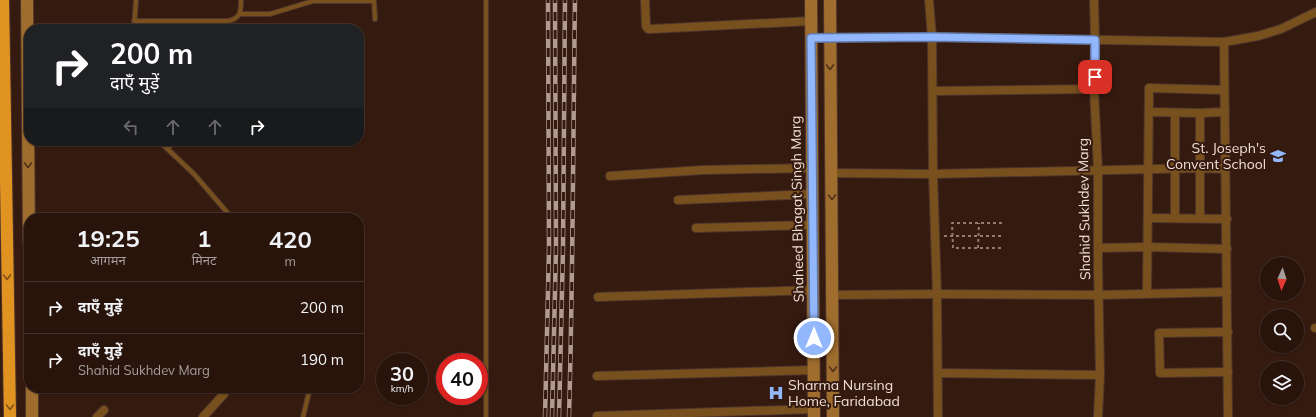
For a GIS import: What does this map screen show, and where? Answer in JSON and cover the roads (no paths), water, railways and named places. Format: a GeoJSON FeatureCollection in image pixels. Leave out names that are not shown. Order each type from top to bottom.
{"type":"FeatureCollection","features":[{"type":"Feature","properties":{"kind":"highway"},"geometry":{"type":"LineString","coordinates":[[3,0],[10,417]]}},
{"type":"Feature","properties":{"kind":"street"},"geometry":{"type":"LineString","coordinates":[[27,0],[27,24]]}},
{"type":"Feature","properties":{"kind":"street"},"geometry":{"type":"LineString","coordinates":[[645,0],[646,26],[648,29],[811,21]]}},
{"type":"Feature","properties":{"kind":"street","name":"Shaheed Bhagat Singh Marg"},"geometry":{"type":"LineString","coordinates":[[811,0],[811,168],[814,413]]}},
{"type":"Feature","properties":{"kind":"street"},"geometry":{"type":"LineString","coordinates":[[830,0],[833,417]]}},
{"type":"Feature","properties":{"kind":"street"},"geometry":{"type":"LineString","coordinates":[[929,0],[932,37],[932,174],[937,294],[938,417]]}},
{"type":"Feature","properties":{"kind":"street","name":"Shahid Sukhdev Marg"},"geometry":{"type":"LineString","coordinates":[[1094,0],[1094,89],[1098,170],[1098,295],[1100,375],[1098,417]]}},
{"type":"Feature","properties":{"kind":"street"},"geometry":{"type":"LineString","coordinates":[[811,38],[932,37],[1224,42],[1258,36],[1281,29],[1316,12]]}},
{"type":"Feature","properties":{"kind":"street"},"geometry":{"type":"LineString","coordinates":[[1224,42],[1228,417]]}},
{"type":"Feature","properties":{"kind":"street"},"geometry":{"type":"LineString","coordinates":[[1147,293],[1149,88],[1224,90]]}},
{"type":"Feature","properties":{"kind":"street"},"geometry":{"type":"LineString","coordinates":[[932,91],[1094,89]]}},
{"type":"Feature","properties":{"kind":"street"},"geometry":{"type":"LineString","coordinates":[[1149,112],[1225,112]]}},
{"type":"Feature","properties":{"kind":"street"},"geometry":{"type":"LineString","coordinates":[[1175,112],[1176,218]]}},
{"type":"Feature","properties":{"kind":"street"},"geometry":{"type":"LineString","coordinates":[[1200,113],[1200,218]]}},
{"type":"Feature","properties":{"kind":"street"},"geometry":{"type":"LineString","coordinates":[[28,146],[29,213]]}},
{"type":"Feature","properties":{"kind":"street"},"geometry":{"type":"LineString","coordinates":[[610,176],[703,170],[811,168]]}},
{"type":"Feature","properties":{"kind":"street"},"geometry":{"type":"LineString","coordinates":[[831,173],[932,174],[1199,168],[1225,169]]}},
{"type":"Feature","properties":{"kind":"street"},"geometry":{"type":"LineString","coordinates":[[678,200],[812,194]]}},
{"type":"Feature","properties":{"kind":"street"},"geometry":{"type":"LineString","coordinates":[[1148,218],[1227,219]]}},
{"type":"Feature","properties":{"kind":"street"},"geometry":{"type":"LineString","coordinates":[[696,228],[812,225]]}},
{"type":"Feature","properties":{"kind":"street"},"geometry":{"type":"LineString","coordinates":[[1098,248],[1148,247],[1227,249]]}},
{"type":"Feature","properties":{"kind":"street"},"geometry":{"type":"LineString","coordinates":[[598,297],[813,290]]}},
{"type":"Feature","properties":{"kind":"street"},"geometry":{"type":"LineString","coordinates":[[832,295],[1098,295],[1227,292]]}},
{"type":"Feature","properties":{"kind":"street"},"geometry":{"type":"LineString","coordinates":[[1228,332],[1159,333],[1160,373],[1228,372]]}},
{"type":"Feature","properties":{"kind":"street"},"geometry":{"type":"LineString","coordinates":[[597,376],[814,370]]}},
{"type":"Feature","properties":{"kind":"street"},"geometry":{"type":"LineString","coordinates":[[938,373],[1100,375]]}},
{"type":"Feature","properties":{"kind":"street"},"geometry":{"type":"LineString","coordinates":[[32,393],[32,417]]}},
{"type":"Feature","properties":{"kind":"street"},"geometry":{"type":"LineString","coordinates":[[203,417],[224,393]]}},
{"type":"Feature","properties":{"kind":"street"},"geometry":{"type":"LineString","coordinates":[[98,417],[104,410]]}},
{"type":"Feature","properties":{"kind":"street"},"geometry":{"type":"LineString","coordinates":[[597,416],[814,413]]}},
{"type":"Feature","properties":{"kind":"lane"},"geometry":{"type":"LineString","coordinates":[[136,0],[134,21],[228,21],[235,19],[240,14],[241,0]]}},
{"type":"Feature","properties":{"kind":"lane"},"geometry":{"type":"LineString","coordinates":[[486,0],[486,417]]}},
{"type":"Feature","properties":{"kind":"lane"},"geometry":{"type":"LineString","coordinates":[[240,14],[270,14],[313,1],[374,1],[375,19]]}},
{"type":"Feature","properties":{"kind":"lane"},"geometry":{"type":"LineString","coordinates":[[165,146],[194,174],[228,213]]}},
{"type":"Feature","properties":{"kind":"lane"},"geometry":{"type":"LineString","coordinates":[[303,417],[309,393]]}},
{"type":"Feature","properties":{"kind":"railway"},"geometry":{"type":"LineString","coordinates":[[545,417],[549,248],[548,0]]}},
{"type":"Feature","properties":{"kind":"railway"},"geometry":{"type":"LineString","coordinates":[[552,417],[556,249],[555,0]]}},
{"type":"Feature","properties":{"kind":"railway"},"geometry":{"type":"LineString","coordinates":[[559,417],[563,249],[565,0]]}},
{"type":"Feature","properties":{"kind":"railway"},"geometry":{"type":"LineString","coordinates":[[569,417],[575,0]]}},
{"type":"Feature","properties":{"kind":"place","name":"St. Joseph's Convent School"},"geometry":{"type":"Point","coordinates":[1278,156]}},
{"type":"Feature","properties":{"kind":"place","name":"Sharma Nursing Home, Faridabad"},"geometry":{"type":"Point","coordinates":[776,393]}}]}
